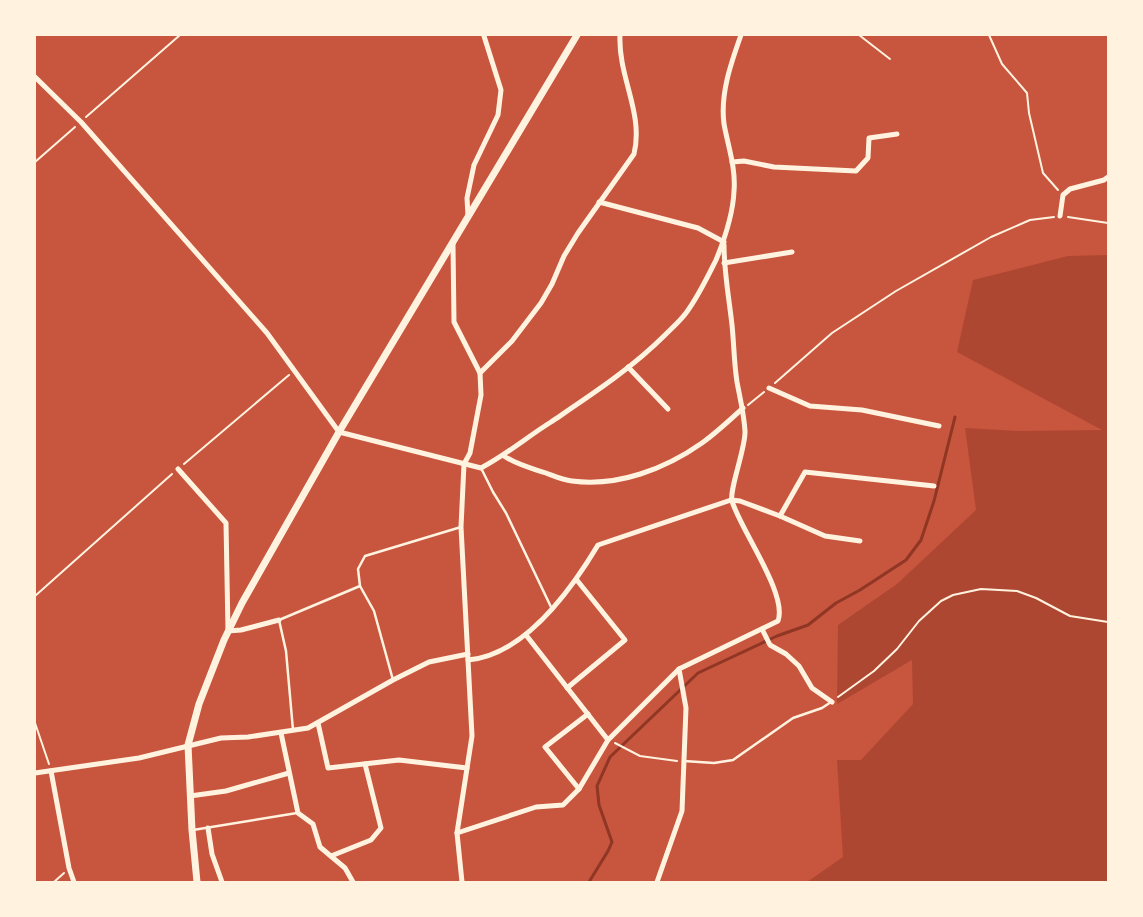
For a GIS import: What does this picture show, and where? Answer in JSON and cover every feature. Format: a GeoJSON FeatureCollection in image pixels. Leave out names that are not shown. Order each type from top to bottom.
{"type":"FeatureCollection","features":[{"type":"Feature","properties":{"kind":"main road"},"geometry":{"type":"LineString","coordinates":[[197,882],[192,830],[188,745],[199,704],[228,631],[339,432],[578,35]]}},
{"type":"Feature","properties":{"kind":"street"},"geometry":{"type":"LineString","coordinates":[[480,373],[512,341],[540,303],[552,284],[564,256],[599,202],[634,154],[637,142],[635,115],[619,52],[620,35]]}},
{"type":"Feature","properties":{"kind":"street"},"geometry":{"type":"LineString","coordinates":[[35,77],[81,122],[267,333],[339,432],[481,468],[504,456],[530,435],[602,388],[628,368],[686,314],[706,282],[724,242],[731,218],[734,190],[732,162],[724,122],[725,90],[740,35]]}},
{"type":"Feature","properties":{"kind":"street"},"geometry":{"type":"LineString","coordinates":[[468,216],[468,198],[474,165],[498,115],[501,90],[484,36]]}},
{"type":"Feature","properties":{"kind":"street"},"geometry":{"type":"LineString","coordinates":[[732,162],[744,161],[774,167],[856,171],[868,158],[869,138],[897,134]]}},
{"type":"Feature","properties":{"kind":"street"},"geometry":{"type":"LineString","coordinates":[[1060,216],[1062,195],[1070,189],[1104,180],[1108,177]]}},
{"type":"Feature","properties":{"kind":"street"},"geometry":{"type":"LineString","coordinates":[[599,202],[698,228],[724,242]]}},
{"type":"Feature","properties":{"kind":"street"},"geometry":{"type":"LineString","coordinates":[[457,833],[536,807],[563,804],[579,789],[608,740],[679,669],[778,620],[780,607],[762,561],[731,500],[746,434],[734,362],[724,263],[724,242]]}},
{"type":"Feature","properties":{"kind":"street"},"geometry":{"type":"LineString","coordinates":[[453,244],[454,322],[480,373],[481,395],[470,453],[464,464],[461,527],[472,736],[457,833],[462,882]]}},
{"type":"Feature","properties":{"kind":"street"},"geometry":{"type":"LineString","coordinates":[[724,263],[792,252]]}},
{"type":"Feature","properties":{"kind":"street"},"geometry":{"type":"LineString","coordinates":[[628,368],[668,409]]}},
{"type":"Feature","properties":{"kind":"street"},"geometry":{"type":"LineString","coordinates":[[769,388],[810,406],[862,410],[938,426]]}},
{"type":"Feature","properties":{"kind":"street"},"geometry":{"type":"LineString","coordinates":[[504,456],[514,463],[570,481],[618,480],[660,467],[678,458],[703,442],[743,408]]}},
{"type":"Feature","properties":{"kind":"street"},"geometry":{"type":"LineString","coordinates":[[178,469],[226,522],[228,631],[241,630],[279,620]]}},
{"type":"Feature","properties":{"kind":"street"},"geometry":{"type":"LineString","coordinates":[[780,516],[804,472],[934,486]]}},
{"type":"Feature","properties":{"kind":"street"},"geometry":{"type":"LineString","coordinates":[[35,773],[138,758],[221,738],[248,737],[308,728],[429,662],[468,657],[507,648],[526,635],[552,609],[576,579],[598,545],[731,500],[740,501],[780,516],[825,536],[860,541]]}},
{"type":"Feature","properties":{"kind":"street"},"geometry":{"type":"LineString","coordinates":[[567,688],[626,640],[576,579]]}},
{"type":"Feature","properties":{"kind":"street"},"geometry":{"type":"LineString","coordinates":[[762,629],[770,645],[786,654],[799,666],[812,688],[832,702]]}},
{"type":"Feature","properties":{"kind":"street"},"geometry":{"type":"LineString","coordinates":[[526,635],[608,740]]}},
{"type":"Feature","properties":{"kind":"street"},"geometry":{"type":"LineString","coordinates":[[657,882],[682,811],[686,708],[679,669]]}},
{"type":"Feature","properties":{"kind":"street"},"geometry":{"type":"LineString","coordinates":[[579,789],[545,747],[588,714]]}},
{"type":"Feature","properties":{"kind":"street"},"geometry":{"type":"LineString","coordinates":[[318,723],[328,768],[399,760],[467,768]]}},
{"type":"Feature","properties":{"kind":"street"},"geometry":{"type":"LineString","coordinates":[[281,733],[298,813],[313,824],[320,847],[346,868],[353,882]]}},
{"type":"Feature","properties":{"kind":"street"},"geometry":{"type":"LineString","coordinates":[[331,856],[371,840],[381,828],[365,764]]}},
{"type":"Feature","properties":{"kind":"street"},"geometry":{"type":"LineString","coordinates":[[51,771],[69,868],[74,882]]}},
{"type":"Feature","properties":{"kind":"street"},"geometry":{"type":"LineString","coordinates":[[190,796],[226,791],[290,773]]}},
{"type":"Feature","properties":{"kind":"street"},"geometry":{"type":"LineString","coordinates":[[208,828],[212,854],[222,882]]}},
{"type":"Feature","properties":{"kind":"lane"},"geometry":{"type":"LineString","coordinates":[[481,468],[506,513],[552,609]]}},
{"type":"Feature","properties":{"kind":"lane"},"geometry":{"type":"LineString","coordinates":[[393,680],[374,611],[360,586],[358,569],[365,556],[461,527]]}},
{"type":"Feature","properties":{"kind":"lane"},"geometry":{"type":"LineString","coordinates":[[293,730],[286,651],[279,620],[360,586]]}},
{"type":"Feature","properties":{"kind":"lane"},"geometry":{"type":"LineString","coordinates":[[684,761],[714,763],[733,760],[793,718],[822,708],[832,702]]}},
{"type":"Feature","properties":{"kind":"lane"},"geometry":{"type":"LineString","coordinates":[[192,830],[298,813]]}},
{"type":"Feature","properties":{"kind":"path"},"geometry":{"type":"LineString","coordinates":[[35,162],[180,35]]}},
{"type":"Feature","properties":{"kind":"path"},"geometry":{"type":"LineString","coordinates":[[860,35],[890,59]]}},
{"type":"Feature","properties":{"kind":"path"},"geometry":{"type":"LineString","coordinates":[[989,35],[1002,64],[1027,93],[1029,113],[1043,173],[1062,195]]}},
{"type":"Feature","properties":{"kind":"path"},"geometry":{"type":"LineString","coordinates":[[743,408],[832,333],[896,291],[991,237],[1030,220],[1060,216],[1108,223]]}},
{"type":"Feature","properties":{"kind":"path"},"geometry":{"type":"LineString","coordinates":[[35,596],[178,469],[294,370]]}},
{"type":"Feature","properties":{"kind":"path"},"geometry":{"type":"LineString","coordinates":[[832,702],[874,671],[897,650],[919,621],[941,601],[953,594],[981,589],[1017,591],[1036,598],[1070,616],[1108,622]]}},
{"type":"Feature","properties":{"kind":"path"},"geometry":{"type":"LineString","coordinates":[[35,723],[51,771]]}},
{"type":"Feature","properties":{"kind":"path"},"geometry":{"type":"LineString","coordinates":[[608,740],[640,756],[684,761]]}},
{"type":"Feature","properties":{"kind":"path"},"geometry":{"type":"LineString","coordinates":[[54,882],[69,868]]}},
{"type":"Feature","properties":{"kind":"shaded area"},"geometry":{"type":"Polygon","coordinates":[[[1108,255],[1108,882],[807,882],[843,857],[837,760],[861,760],[913,704],[912,660],[837,704],[838,625],[897,584],[976,510],[965,428],[1020,431],[1102,430],[957,352],[973,280],[1068,256],[1108,255]]]}},
{"type":"Feature","properties":{"kind":"waterway"},"geometry":{"type":"LineString","coordinates":[[589,882],[612,842],[599,805],[597,786],[610,757],[698,673],[777,636],[808,625],[836,603],[906,560],[921,540],[934,501],[955,417]]}}]}
